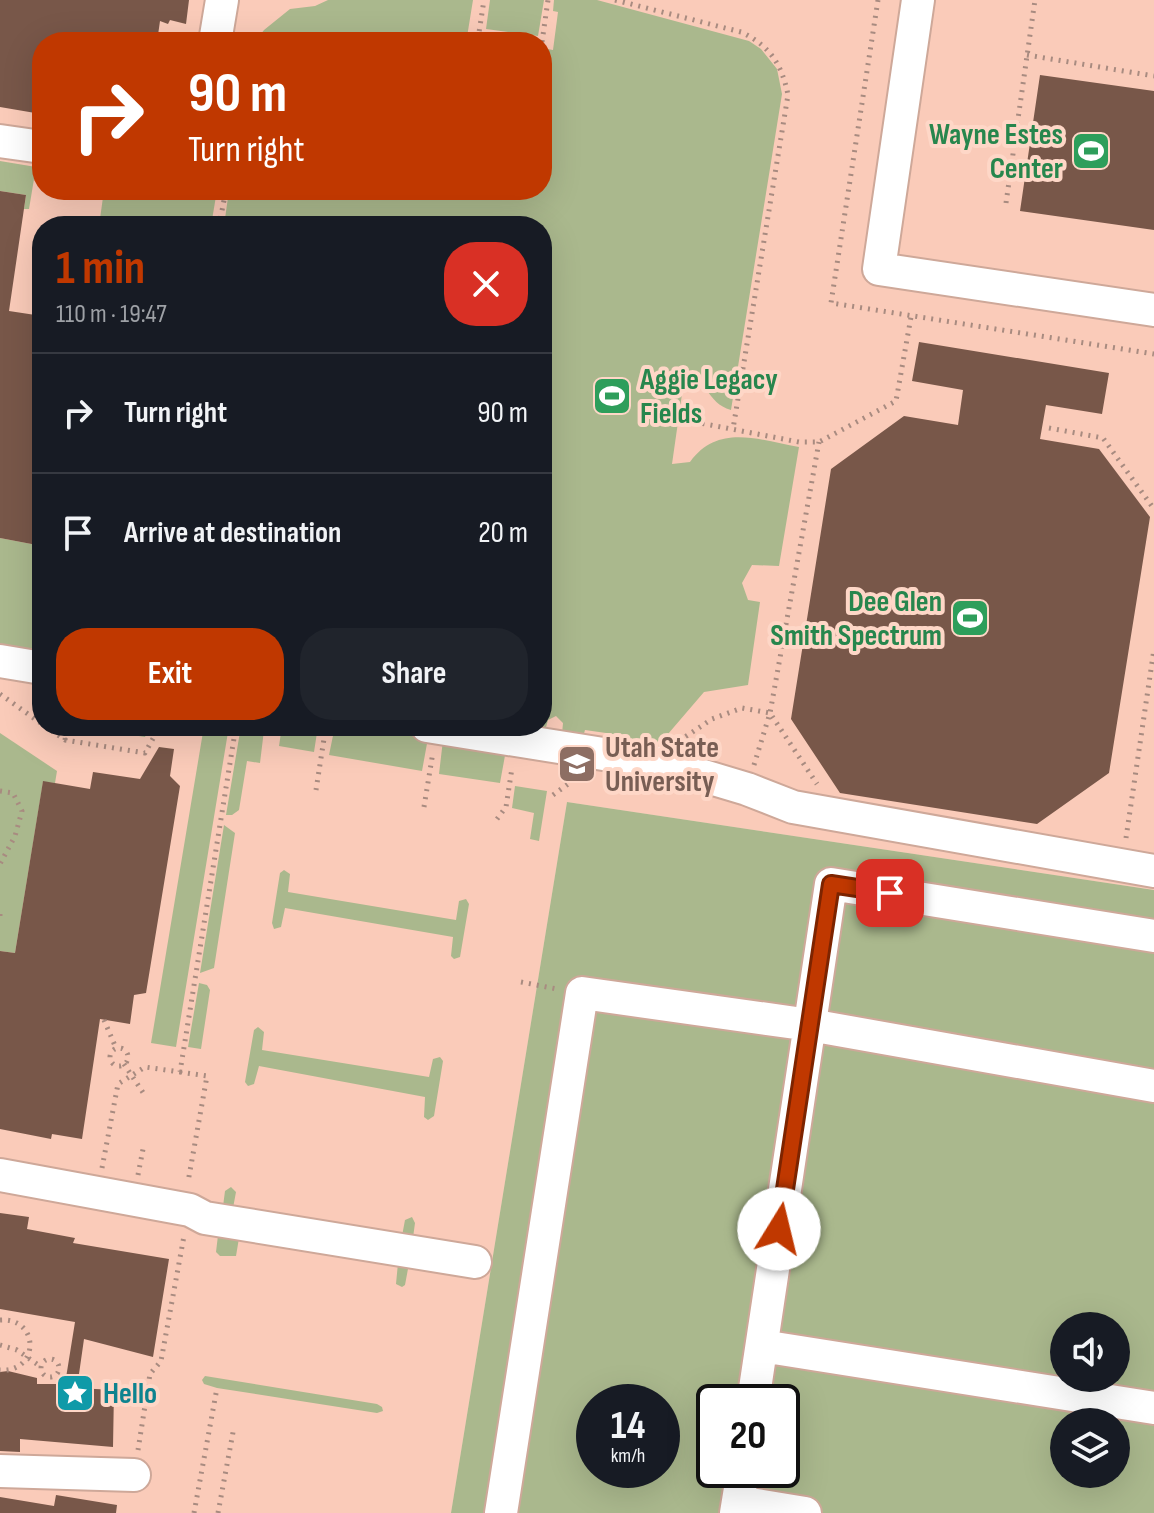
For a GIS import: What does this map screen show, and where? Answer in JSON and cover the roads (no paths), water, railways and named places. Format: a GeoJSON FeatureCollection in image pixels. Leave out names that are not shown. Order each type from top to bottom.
{"type":"FeatureCollection","features":[{"type":"Feature","properties":{"kind":"street"},"geometry":{"type":"LineString","coordinates":[[217,32],[222,0]]}},
{"type":"Feature","properties":{"kind":"street"},"geometry":{"type":"LineString","coordinates":[[918,0],[879,269],[1154,310]]}},
{"type":"Feature","properties":{"kind":"street"},"geometry":{"type":"LineString","coordinates":[[0,141],[32,146]]}},
{"type":"Feature","properties":{"kind":"street"},"geometry":{"type":"LineString","coordinates":[[0,661],[32,666]]}},
{"type":"Feature","properties":{"kind":"street"},"geometry":{"type":"LineString","coordinates":[[496,736],[660,763],[747,789],[793,807],[1154,871]]}},
{"type":"Feature","properties":{"kind":"street"},"geometry":{"type":"LineString","coordinates":[[756,1384],[831,884],[1154,936]]}},
{"type":"Feature","properties":{"kind":"street"},"geometry":{"type":"LineString","coordinates":[[501,1513],[582,993],[810,1025],[1154,1086]]}},
{"type":"Feature","properties":{"kind":"street"},"geometry":{"type":"LineString","coordinates":[[0,1175],[184,1209],[205,1218],[475,1262]]}},
{"type":"Feature","properties":{"kind":"street"},"geometry":{"type":"LineString","coordinates":[[762,1346],[1154,1408]]}},
{"type":"Feature","properties":{"kind":"street"},"geometry":{"type":"LineString","coordinates":[[0,1471],[134,1475]]}},
{"type":"Feature","properties":{"kind":"street"},"geometry":{"type":"LineString","coordinates":[[740,1488],[737,1508],[805,1513]]}},
{"type":"Feature","properties":{"kind":"place","name":"Wayne Estes Center"},"geometry":{"type":"Point","coordinates":[1091,151]}},
{"type":"Feature","properties":{"kind":"place","name":"Aggie Legacy Fields"},"geometry":{"type":"Point","coordinates":[612,396]}},
{"type":"Feature","properties":{"kind":"place","name":"Dee Glen Smith Spectrum"},"geometry":{"type":"Point","coordinates":[970,618]}},
{"type":"Feature","properties":{"kind":"place","name":"Utah State University"},"geometry":{"type":"Point","coordinates":[577,764]}},
{"type":"Feature","properties":{"kind":"place","name":"Hello"},"geometry":{"type":"Point","coordinates":[75,1393]}}]}
